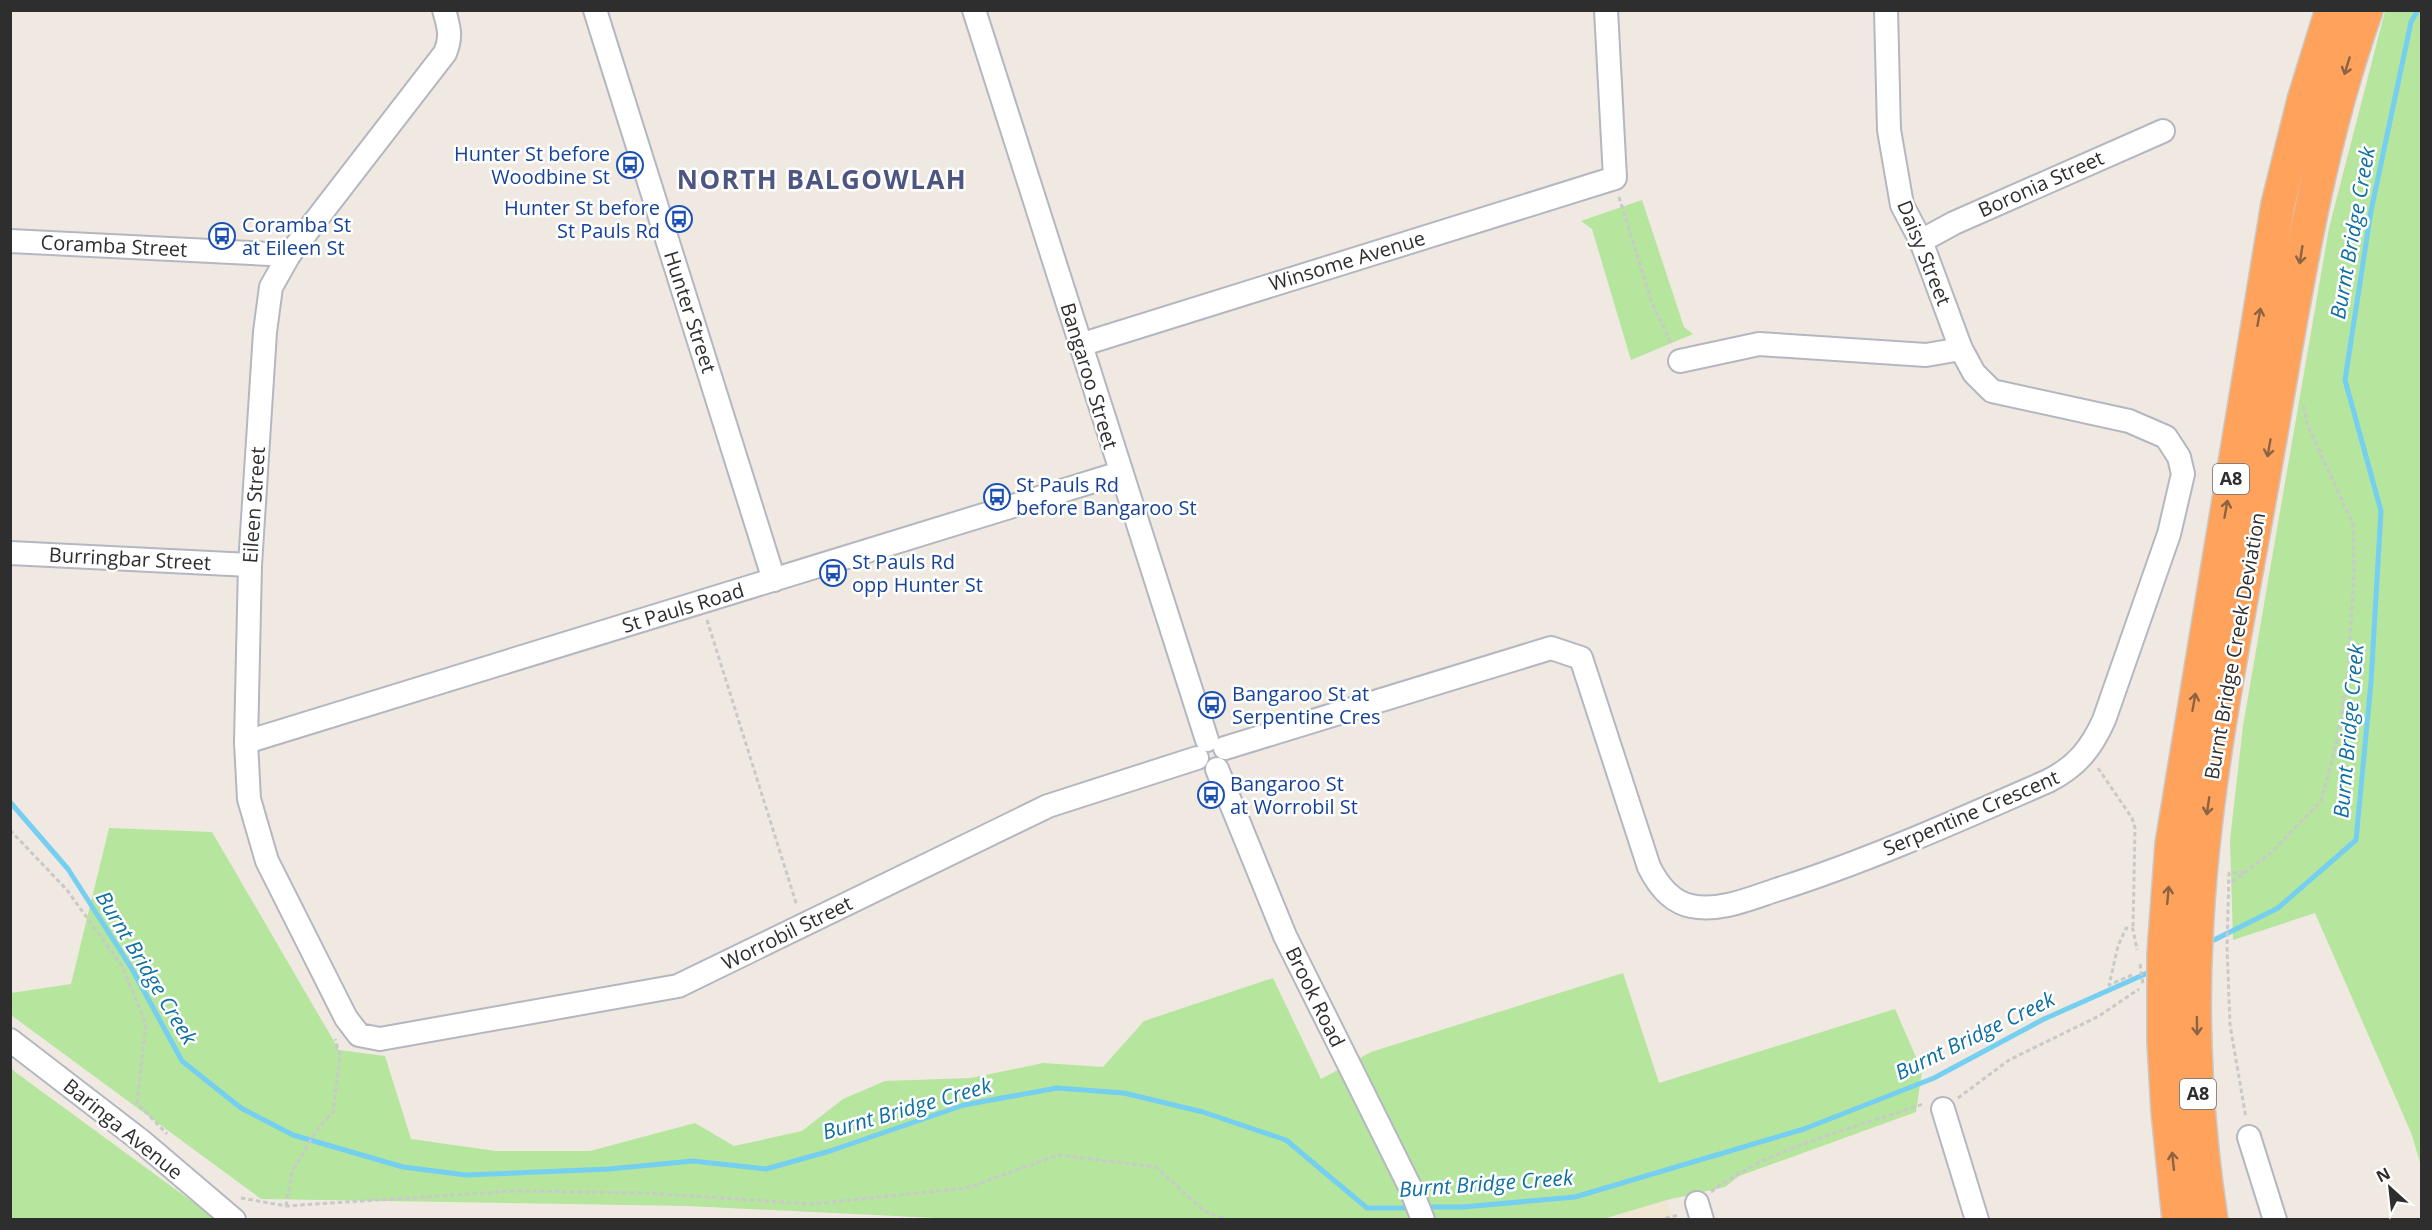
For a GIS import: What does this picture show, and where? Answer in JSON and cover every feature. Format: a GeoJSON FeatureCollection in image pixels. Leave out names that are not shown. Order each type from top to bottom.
{"type":"FeatureCollection","features":[{"type":"Feature","properties":{"kind":"highway","name":"Burnt Bridge Creek Deviation"},"geometry":{"type":"LineString","coordinates":[[2179,1220],[2168,1111],[2149,971],[2276,216],[2304,100],[2332,10]]}},
{"type":"Feature","properties":{"kind":"highway","name":"Burnt Bridge Creek Deviation"},"geometry":{"type":"LineString","coordinates":[[2211,1220],[2197,1088],[2196,950],[2205,831],[2302,247],[2333,113],[2366,10]]}},
{"type":"Feature","properties":{"kind":"street","name":"Eileen Street"},"geometry":{"type":"LineString","coordinates":[[359,1035],[346,1018],[267,861],[249,799],[246,742],[250,565],[268,303],[275,277],[289,255],[445,54],[450,42],[450,29],[444,10]]}},
{"type":"Feature","properties":{"kind":"street","name":"Hunter Street"},"geometry":{"type":"LineString","coordinates":[[595,10],[774,579]]}},
{"type":"Feature","properties":{"kind":"street","name":"Bangaroo Street"},"geometry":{"type":"LineString","coordinates":[[974,10],[1210,748]]}},
{"type":"Feature","properties":{"kind":"street"},"geometry":{"type":"LineString","coordinates":[[1606,10],[1615,178]]}},
{"type":"Feature","properties":{"kind":"street","name":"Daisy Street"},"geometry":{"type":"LineString","coordinates":[[1886,10],[1888,130],[1902,205],[1921,241],[1961,349]]}},
{"type":"Feature","properties":{"kind":"street","name":"Boronia Street"},"geometry":{"type":"LineString","coordinates":[[1921,241],[1954,223],[2163,131]]}},
{"type":"Feature","properties":{"kind":"street","name":"Winsome Avenue"},"geometry":{"type":"LineString","coordinates":[[1080,345],[1615,178]]}},
{"type":"Feature","properties":{"kind":"street","name":"Coramba Street"},"geometry":{"type":"LineString","coordinates":[[10,241],[289,255]]}},
{"type":"Feature","properties":{"kind":"street"},"geometry":{"type":"LineString","coordinates":[[1680,361],[1759,344],[1926,355],[1961,349]]}},
{"type":"Feature","properties":{"kind":"street","name":"Serpentine Crescent"},"geometry":{"type":"LineString","coordinates":[[1210,748],[1551,648],[1581,658],[1649,867],[1658,884],[1671,897],[1689,906],[1702,908],[1727,905],[1827,874],[2064,773],[2086,752],[2104,720],[2169,534],[2183,474],[2179,457],[2166,437],[2129,421],[1992,391],[1974,373],[1961,349]]}},
{"type":"Feature","properties":{"kind":"street","name":"St Pauls Road"},"geometry":{"type":"LineString","coordinates":[[246,742],[1120,472]]}},
{"type":"Feature","properties":{"kind":"street","name":"Burringbar Street"},"geometry":{"type":"LineString","coordinates":[[10,553],[250,565]]}},
{"type":"Feature","properties":{"kind":"street","name":"Brook Road"},"geometry":{"type":"LineString","coordinates":[[1210,748],[1226,759],[1217,769],[1285,936],[1411,1189],[1423,1219]]}},
{"type":"Feature","properties":{"kind":"street","name":"Worrobil Street"},"geometry":{"type":"LineString","coordinates":[[359,1035],[380,1039],[678,986],[1047,806],[1210,748]]}},
{"type":"Feature","properties":{"kind":"street","name":"Baringa Avenue"},"geometry":{"type":"LineString","coordinates":[[10,1040],[140,1140],[234,1220]]}},
{"type":"Feature","properties":{"kind":"street"},"geometry":{"type":"LineString","coordinates":[[1943,1108],[1977,1220]]}},
{"type":"Feature","properties":{"kind":"street"},"geometry":{"type":"LineString","coordinates":[[2249,1137],[2275,1220]]}},
{"type":"Feature","properties":{"kind":"path"},"geometry":{"type":"LineString","coordinates":[[1615,178],[1623,217],[1652,303],[1680,361]]}},
{"type":"Feature","properties":{"kind":"path"},"geometry":{"type":"LineString","coordinates":[[2232,882],[2271,853],[2321,801],[2337,741],[2348,673],[2354,573],[2353,525],[2307,424],[2303,401]]}},
{"type":"Feature","properties":{"kind":"path"},"geometry":{"type":"LineString","coordinates":[[702,602],[803,925]]}},
{"type":"Feature","properties":{"kind":"path"},"geometry":{"type":"LineString","coordinates":[[2086,752],[2115,791],[2135,828],[2133,929],[2149,971]]}},
{"type":"Feature","properties":{"kind":"path"},"geometry":{"type":"LineString","coordinates":[[10,830],[67,890],[122,966],[146,1024],[137,1102],[172,1139]]}},
{"type":"Feature","properties":{"kind":"path"},"geometry":{"type":"LineString","coordinates":[[2246,872],[2229,873],[2227,947],[2230,1025],[2249,1137]]}},
{"type":"Feature","properties":{"kind":"path"},"geometry":{"type":"LineString","coordinates":[[2133,929],[2126,928],[2118,946],[2109,985],[2149,971]]}},
{"type":"Feature","properties":{"kind":"path"},"geometry":{"type":"LineString","coordinates":[[1700,1211],[1732,1175],[1796,1149],[1928,1102],[1943,1108],[2009,1060],[2099,1016],[2135,993],[2149,971]]}},
{"type":"Feature","properties":{"kind":"path"},"geometry":{"type":"LineString","coordinates":[[286,1206],[292,1172],[316,1131],[333,1112],[340,1055],[333,1033]]}},
{"type":"Feature","properties":{"kind":"path"},"geometry":{"type":"LineString","coordinates":[[231,1196],[286,1206],[515,1191],[647,1193],[812,1204],[967,1188],[1058,1155],[1156,1167],[1204,1211],[1228,1220]]}},
{"type":"Feature","properties":{"kind":"shaded area"},"geometry":{"type":"Polygon","coordinates":[[[1667,1200],[1673,1219],[1603,1220],[1667,1200]]]}},
{"type":"Feature","properties":{"kind":"green space"},"geometry":{"type":"Polygon","coordinates":[[[2385,11],[2422,11],[2421,1166],[2412,1135],[2315,913],[2233,940],[2230,840],[2243,726],[2329,228],[2385,11]]]}},
{"type":"Feature","properties":{"kind":"green space"},"geometry":{"type":"Polygon","coordinates":[[[1642,200],[1684,327],[1693,334],[1631,360],[1592,229],[1581,221],[1642,200]]]}},
{"type":"Feature","properties":{"kind":"green space"},"geometry":{"type":"Polygon","coordinates":[[[109,828],[212,832],[339,1050],[385,1056],[411,1139],[496,1151],[590,1151],[695,1123],[734,1146],[802,1131],[843,1099],[885,1081],[971,1078],[1043,1063],[1103,1067],[1144,1021],[1273,978],[1321,1079],[1371,1052],[1623,973],[1659,1083],[1895,1009],[1922,1071],[1916,1112],[1739,1176],[1725,1187],[1667,1200],[1603,1219],[957,1219],[687,1206],[261,1199],[11,1015],[11,993],[71,984],[109,828]]]}},
{"type":"Feature","properties":{"kind":"green space"},"geometry":{"type":"Polygon","coordinates":[[[11,1069],[216,1219],[11,1219],[11,1069]]]}},
{"type":"Feature","properties":{"kind":"waterway","name":"Burnt Bridge Creek"},"geometry":{"type":"LineString","coordinates":[[2208,943],[2278,908],[2356,840],[2371,682],[2381,511],[2345,380],[2371,211],[2411,22],[2418,10]]}},
{"type":"Feature","properties":{"kind":"waterway","name":"Burnt Bridge Creek"},"geometry":{"type":"LineString","coordinates":[[10,802],[68,869],[132,969],[182,1061],[241,1108],[293,1135],[403,1167],[466,1175],[609,1169],[693,1161],[766,1169],[830,1151],[964,1105],[1057,1088],[1124,1093],[1203,1112],[1286,1140],[1367,1208],[1411,1208]]}},
{"type":"Feature","properties":{"kind":"waterway","name":"Burnt Bridge Creek"},"geometry":{"type":"LineString","coordinates":[[1423,1207],[1463,1207],[1575,1197],[1804,1129],[1934,1078],[2044,1019],[2152,971]]}},
{"type":"Feature","properties":{"kind":"place","name":"Hunter St before Woodbine St"},"geometry":{"type":"Point","coordinates":[630,165]}},
{"type":"Feature","properties":{"kind":"place","name":"Hunter St before St Pauls Rd"},"geometry":{"type":"Point","coordinates":[679,219]}},
{"type":"Feature","properties":{"kind":"place","name":"Coramba St at Eileen St"},"geometry":{"type":"Point","coordinates":[222,236]}},
{"type":"Feature","properties":{"kind":"place","name":"St Pauls Rd before Bangaroo St"},"geometry":{"type":"Point","coordinates":[997,497]}},
{"type":"Feature","properties":{"kind":"place","name":"St Pauls Rd opp Hunter St"},"geometry":{"type":"Point","coordinates":[833,573]}},
{"type":"Feature","properties":{"kind":"place","name":"Bangaroo St at Serpentine Cres"},"geometry":{"type":"Point","coordinates":[1212,705]}},
{"type":"Feature","properties":{"kind":"place","name":"Bangaroo St at Worrobil St"},"geometry":{"type":"Point","coordinates":[1211,795]}},
{"type":"Feature","properties":{"kind":"district","name":"NORTH BALGOWLAH"},"geometry":{"type":"Point","coordinates":[822,180]}}]}
